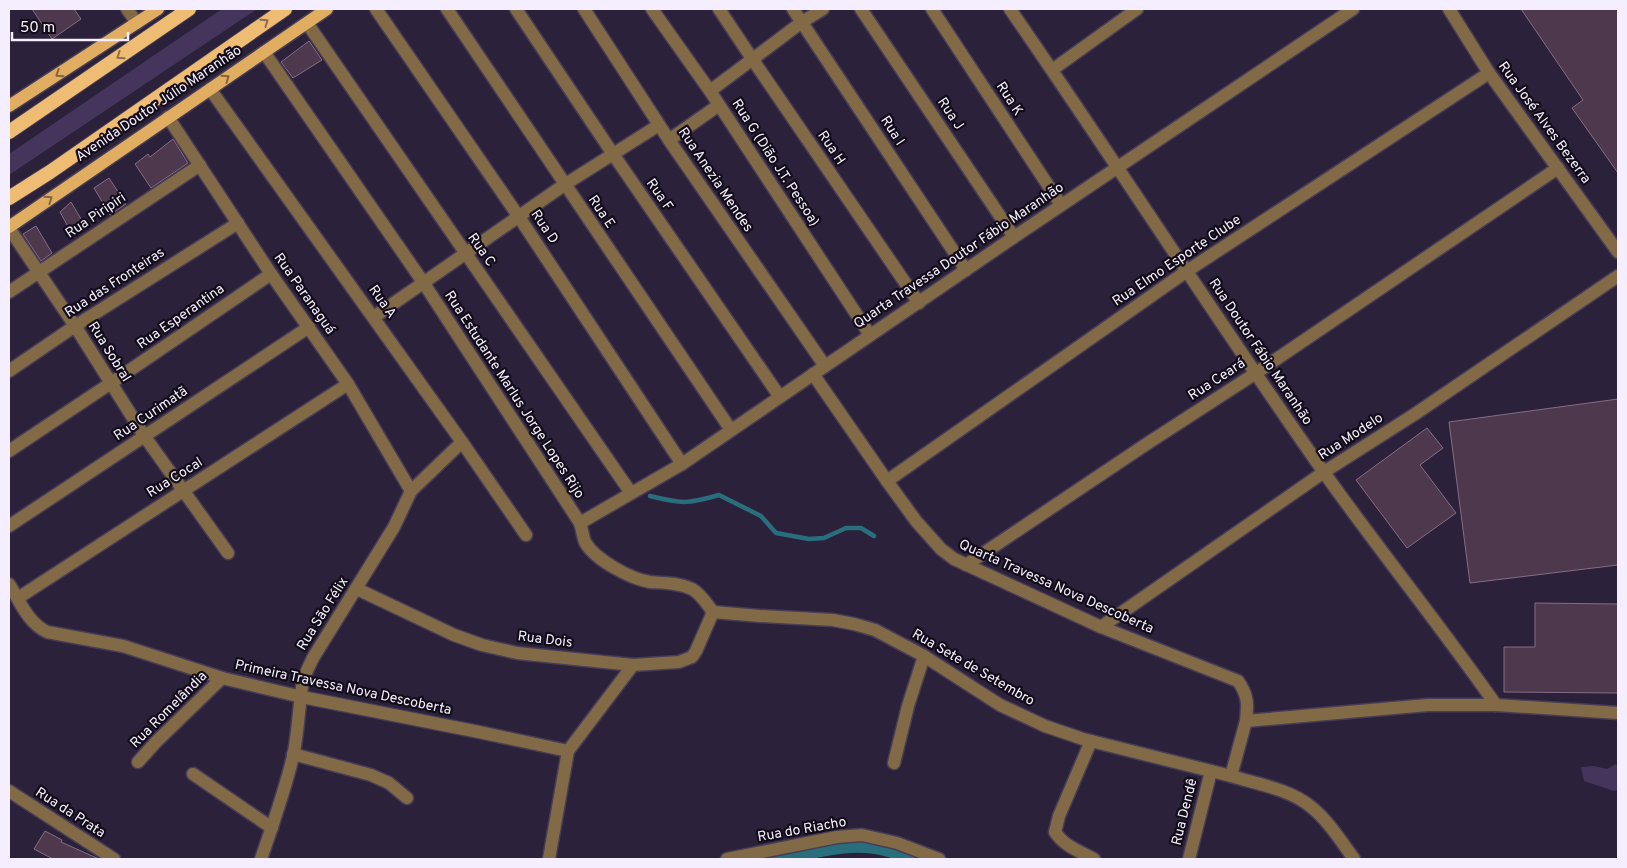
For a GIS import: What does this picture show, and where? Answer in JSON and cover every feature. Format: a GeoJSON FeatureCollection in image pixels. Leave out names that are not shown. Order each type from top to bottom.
{"type":"FeatureCollection","features":[{"type":"Feature","properties":{"kind":"highway"},"geometry":{"type":"LineString","coordinates":[[9,132],[189,9]]}},
{"type":"Feature","properties":{"kind":"highway","name":"Avenida Doutor Júlio Maranhão"},"geometry":{"type":"LineString","coordinates":[[9,198],[50,172],[285,9]]}},
{"type":"Feature","properties":{"kind":"main road"},"geometry":{"type":"LineString","coordinates":[[9,106],[158,9]]}},
{"type":"Feature","properties":{"kind":"main road","name":"Avenida Doutor Júlio Maranhão"},"geometry":{"type":"LineString","coordinates":[[9,227],[327,9]]}},
{"type":"Feature","properties":{"kind":"street"},"geometry":{"type":"LineString","coordinates":[[127,9],[137,23]]}},
{"type":"Feature","properties":{"kind":"street","name":"Rua D"},"geometry":{"type":"LineString","coordinates":[[376,9],[519,217],[682,464]]}},
{"type":"Feature","properties":{"kind":"street","name":"Rua E"},"geometry":{"type":"LineString","coordinates":[[447,9],[731,430]]}},
{"type":"Feature","properties":{"kind":"street","name":"Rua F"},"geometry":{"type":"LineString","coordinates":[[516,9],[780,397]]}},
{"type":"Feature","properties":{"kind":"street","name":"Rua Anezia Mendes"},"geometry":{"type":"LineString","coordinates":[[584,9],[669,140],[825,366]]}},
{"type":"Feature","properties":{"kind":"street","name":"Rua G (Dião J.T. Pessoa)"},"geometry":{"type":"LineString","coordinates":[[652,9],[719,105],[870,335]]}},
{"type":"Feature","properties":{"kind":"street","name":"Rua H"},"geometry":{"type":"LineString","coordinates":[[720,9],[919,303]]}},
{"type":"Feature","properties":{"kind":"street","name":"Rua I"},"geometry":{"type":"LineString","coordinates":[[793,9],[966,270]]}},
{"type":"Feature","properties":{"kind":"street"},"geometry":{"type":"LineString","coordinates":[[710,92],[802,22],[823,9]]}},
{"type":"Feature","properties":{"kind":"street","name":"Rua J"},"geometry":{"type":"LineString","coordinates":[[861,9],[1014,237]]}},
{"type":"Feature","properties":{"kind":"street","name":"Rua K"},"geometry":{"type":"LineString","coordinates":[[932,9],[1061,205]]}},
{"type":"Feature","properties":{"kind":"street","name":"Rua Doutor Fábio Maranhão"},"geometry":{"type":"LineString","coordinates":[[1010,9],[1119,167],[1187,271],[1324,472],[1455,646],[1496,705]]}},
{"type":"Feature","properties":{"kind":"street"},"geometry":{"type":"LineString","coordinates":[[1052,70],[1137,9]]}},
{"type":"Feature","properties":{"kind":"street","name":"Quarta Travessa Doutor Fábio Maranhão"},"geometry":{"type":"LineString","coordinates":[[580,523],[682,464],[1061,205],[1353,9]]}},
{"type":"Feature","properties":{"kind":"street","name":"Rua José Alves Bezerra"},"geometry":{"type":"LineString","coordinates":[[1449,9],[1489,72],[1618,252]]}},
{"type":"Feature","properties":{"kind":"street","name":"Rua C"},"geometry":{"type":"LineString","coordinates":[[307,23],[631,493]]}},
{"type":"Feature","properties":{"kind":"street","name":"Rua Estudante Marlus Jorge Lopes Rijo"},"geometry":{"type":"LineString","coordinates":[[264,52],[423,282],[580,523]]}},
{"type":"Feature","properties":{"kind":"street","name":"Rua Elmo Esporte Clube"},"geometry":{"type":"LineString","coordinates":[[887,481],[1187,271],[1489,72]]}},
{"type":"Feature","properties":{"kind":"street","name":"Rua A"},"geometry":{"type":"LineString","coordinates":[[210,89],[374,317],[526,536]]}},
{"type":"Feature","properties":{"kind":"street"},"geometry":{"type":"LineString","coordinates":[[669,140],[719,105]]}},
{"type":"Feature","properties":{"kind":"street","name":"Rua Paranaguá"},"geometry":{"type":"LineString","coordinates":[[168,117],[271,274],[348,384],[411,491]]}},
{"type":"Feature","properties":{"kind":"street"},"geometry":{"type":"LineString","coordinates":[[374,317],[564,185],[659,125]]}},
{"type":"Feature","properties":{"kind":"street","name":"Rua Piripiri"},"geometry":{"type":"LineString","coordinates":[[9,292],[200,165]]}},
{"type":"Feature","properties":{"kind":"street","name":"Rua Ceará"},"geometry":{"type":"LineString","coordinates":[[966,565],[1156,437],[1256,373],[1558,168]]}},
{"type":"Feature","properties":{"kind":"street","name":"Rua das Fronteiras"},"geometry":{"type":"LineString","coordinates":[[9,371],[75,326],[238,222]]}},
{"type":"Feature","properties":{"kind":"street","name":"Rua Sobral"},"geometry":{"type":"LineString","coordinates":[[9,227],[75,326],[145,437],[184,492]]}},
{"type":"Feature","properties":{"kind":"street","name":"Rua Esperantina"},"geometry":{"type":"LineString","coordinates":[[9,451],[271,274]]}},
{"type":"Feature","properties":{"kind":"street","name":"Rua Modelo"},"geometry":{"type":"LineString","coordinates":[[1101,626],[1324,472],[1415,414],[1618,276]]}},
{"type":"Feature","properties":{"kind":"street","name":"Rua Curimatã"},"geometry":{"type":"LineString","coordinates":[[9,526],[309,327]]}},
{"type":"Feature","properties":{"kind":"street","name":"Quarta Travessa Nova Descoberta"},"geometry":{"type":"LineString","coordinates":[[813,374],[887,481],[941,549],[966,565],[1101,626],[1238,681],[1244,689],[1247,698],[1246,721],[1231,776]]}},
{"type":"Feature","properties":{"kind":"street","name":"Rua Cocal"},"geometry":{"type":"LineString","coordinates":[[18,598],[88,555],[144,515],[184,492],[348,384]]}},
{"type":"Feature","properties":{"kind":"street","name":"Rua São Félix"},"geometry":{"type":"LineString","coordinates":[[261,859],[293,754],[302,698],[302,686],[313,658],[394,526],[411,491],[462,442]]}},
{"type":"Feature","properties":{"kind":"street"},"geometry":{"type":"LineString","coordinates":[[184,492],[228,553]]}},
{"type":"Feature","properties":{"kind":"street"},"geometry":{"type":"LineString","coordinates":[[580,523],[585,542],[592,551],[610,565],[637,579],[682,585],[699,594],[713,612]]}},
{"type":"Feature","properties":{"kind":"street"},"geometry":{"type":"LineString","coordinates":[[9,584],[18,598]]}},
{"type":"Feature","properties":{"kind":"street","name":"Rua Dois"},"geometry":{"type":"LineString","coordinates":[[357,589],[425,622],[482,645],[546,657],[633,665],[679,662],[692,657],[713,612]]}},
{"type":"Feature","properties":{"kind":"street","name":"Primeira Travessa Nova Descoberta"},"geometry":{"type":"LineString","coordinates":[[18,598],[30,620],[47,632],[123,646],[222,678],[302,698],[568,751]]}},
{"type":"Feature","properties":{"kind":"street","name":"Rua Sete de Setembro"},"geometry":{"type":"LineString","coordinates":[[713,612],[812,618],[854,624],[885,634],[1000,704],[1046,726],[1090,741],[1231,776],[1289,795],[1309,806],[1326,822],[1354,859]]}},
{"type":"Feature","properties":{"kind":"street"},"geometry":{"type":"LineString","coordinates":[[894,763],[908,706],[924,656]]}},
{"type":"Feature","properties":{"kind":"street"},"geometry":{"type":"LineString","coordinates":[[548,859],[568,751],[633,665]]}},
{"type":"Feature","properties":{"kind":"street","name":"Rua Romelândia"},"geometry":{"type":"LineString","coordinates":[[138,762],[222,678]]}},
{"type":"Feature","properties":{"kind":"street"},"geometry":{"type":"LineString","coordinates":[[1246,721],[1428,705],[1496,705],[1618,713]]}},
{"type":"Feature","properties":{"kind":"street"},"geometry":{"type":"LineString","coordinates":[[1090,741],[1059,816],[1055,832],[1067,845],[1094,859]]}},
{"type":"Feature","properties":{"kind":"street"},"geometry":{"type":"LineString","coordinates":[[293,754],[371,775],[389,783],[406,798]]}},
{"type":"Feature","properties":{"kind":"street","name":"Rua Dendê"},"geometry":{"type":"LineString","coordinates":[[1189,859],[1211,771]]}},
{"type":"Feature","properties":{"kind":"street"},"geometry":{"type":"LineString","coordinates":[[193,774],[272,828]]}},
{"type":"Feature","properties":{"kind":"street","name":"Rua da Prata"},"geometry":{"type":"LineString","coordinates":[[9,791],[114,859]]}},
{"type":"Feature","properties":{"kind":"street","name":"Rua do Riacho"},"geometry":{"type":"LineString","coordinates":[[727,859],[837,837],[862,835],[897,843],[939,859]]}},
{"type":"Feature","properties":{"kind":"shaded area"},"geometry":{"type":"Polygon","coordinates":[[[222,9],[257,9],[9,175],[9,154],[222,9]]]}},
{"type":"Feature","properties":{"kind":"shaded area"},"geometry":{"type":"Polygon","coordinates":[[[1616,764],[1618,766],[1618,790],[1614,791],[1584,781],[1581,767],[1594,766],[1607,769],[1616,764]]]}},
{"type":"Feature","properties":{"kind":"building"},"geometry":{"type":"Polygon","coordinates":[[[32,9],[74,9],[81,19],[52,39],[32,9]]]}},
{"type":"Feature","properties":{"kind":"building"},"geometry":{"type":"Polygon","coordinates":[[[1521,9],[1618,9],[1618,173],[1572,108],[1583,100],[1521,9]]]}},
{"type":"Feature","properties":{"kind":"building"},"geometry":{"type":"Polygon","coordinates":[[[309,41],[322,60],[293,78],[281,62],[309,41]]]}},
{"type":"Feature","properties":{"kind":"building"},"geometry":{"type":"Polygon","coordinates":[[[173,139],[188,163],[151,188],[135,164],[148,154],[150,157],[173,139]]]}},
{"type":"Feature","properties":{"kind":"building"},"geometry":{"type":"Polygon","coordinates":[[[109,178],[126,204],[110,215],[94,188],[109,178]]]}},
{"type":"Feature","properties":{"kind":"building"},"geometry":{"type":"Polygon","coordinates":[[[71,202],[84,224],[71,232],[60,212],[71,202]]]}},
{"type":"Feature","properties":{"kind":"building"},"geometry":{"type":"Polygon","coordinates":[[[36,226],[52,253],[41,261],[23,234],[36,226]]]}},
{"type":"Feature","properties":{"kind":"building"},"geometry":{"type":"Polygon","coordinates":[[[1618,399],[1618,565],[1470,583],[1449,422],[1618,399]]]}},
{"type":"Feature","properties":{"kind":"building"},"geometry":{"type":"Polygon","coordinates":[[[1427,428],[1443,448],[1420,465],[1456,513],[1407,548],[1356,480],[1427,428]]]}},
{"type":"Feature","properties":{"kind":"building"},"geometry":{"type":"Polygon","coordinates":[[[1535,603],[1618,604],[1618,693],[1504,692],[1504,647],[1535,647],[1535,603]]]}},
{"type":"Feature","properties":{"kind":"building"},"geometry":{"type":"Polygon","coordinates":[[[45,831],[62,840],[61,842],[99,859],[53,859],[34,849],[45,831]]]}},
{"type":"Feature","properties":{"kind":"waterway"},"geometry":{"type":"LineString","coordinates":[[650,496],[685,502],[719,495],[761,516],[776,533],[809,539],[824,538],[846,528],[861,528],[874,536]]}},
{"type":"Feature","properties":{"kind":"waterway"},"geometry":{"type":"LineString","coordinates":[[776,859],[819,849],[848,845],[878,846],[914,859]]}}]}
